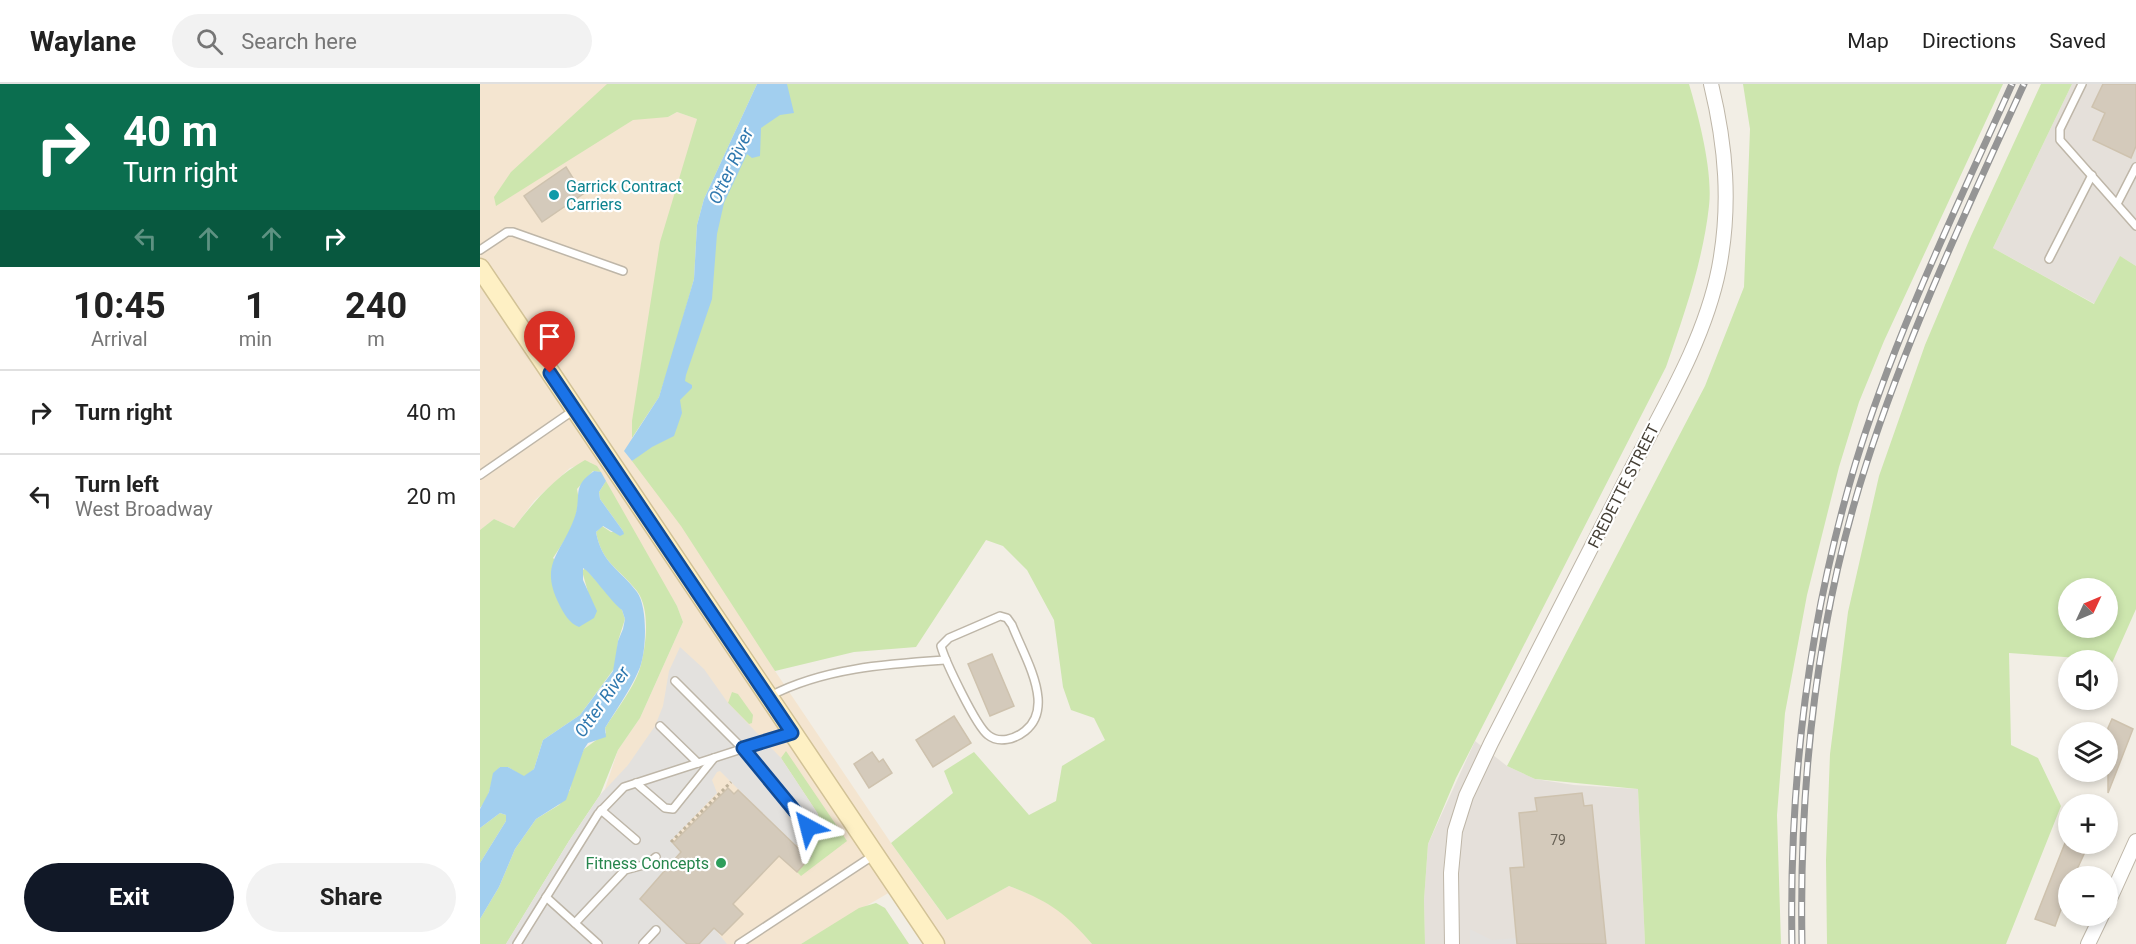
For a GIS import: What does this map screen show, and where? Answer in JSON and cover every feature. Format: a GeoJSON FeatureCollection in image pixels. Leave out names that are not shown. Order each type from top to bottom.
{"type":"FeatureCollection","features":[{"type":"Feature","properties":{"kind":"main road"},"geometry":{"type":"LineString","coordinates":[[480,269],[935,944]]}},
{"type":"Feature","properties":{"kind":"street","name":"FREDETTE STREET"},"geometry":{"type":"LineString","coordinates":[[1452,944],[1451,871],[1455,831],[1474,778],[1681,373],[1713,293],[1723,248],[1727,180],[1722,134],[1711,84]]}},
{"type":"Feature","properties":{"kind":"street"},"geometry":{"type":"LineString","coordinates":[[2118,881],[2136,841]]}},
{"type":"Feature","properties":{"kind":"street"},"geometry":{"type":"LineString","coordinates":[[2088,944],[2097,926]]}},
{"type":"Feature","properties":{"kind":"lane"},"geometry":{"type":"LineString","coordinates":[[2082,84],[2059,133],[2060,140],[2136,226]]}},
{"type":"Feature","properties":{"kind":"lane"},"geometry":{"type":"LineString","coordinates":[[2117,204],[2136,168]]}},
{"type":"Feature","properties":{"kind":"lane"},"geometry":{"type":"LineString","coordinates":[[2049,259],[2092,175]]}},
{"type":"Feature","properties":{"kind":"lane"},"geometry":{"type":"LineString","coordinates":[[480,250],[507,232],[513,232],[623,271]]}},
{"type":"Feature","properties":{"kind":"lane"},"geometry":{"type":"LineString","coordinates":[[480,475],[575,410]]}},
{"type":"Feature","properties":{"kind":"lane"},"geometry":{"type":"LineString","coordinates":[[996,617],[1007,618],[1036,686],[1039,702],[1035,721],[1022,734],[1009,739],[988,736],[979,724],[946,660],[941,646],[949,638],[996,617]]}},
{"type":"Feature","properties":{"kind":"lane"},"geometry":{"type":"LineString","coordinates":[[768,697],[805,681],[846,671],[946,660]]}},
{"type":"Feature","properties":{"kind":"lane"},"geometry":{"type":"LineString","coordinates":[[675,681],[743,748],[808,827]]}},
{"type":"Feature","properties":{"kind":"lane"},"geometry":{"type":"LineString","coordinates":[[660,726],[698,763]]}},
{"type":"Feature","properties":{"kind":"lane"},"geometry":{"type":"LineString","coordinates":[[517,944],[601,810],[619,791],[636,783],[792,733]]}},
{"type":"Feature","properties":{"kind":"lane"},"geometry":{"type":"LineString","coordinates":[[636,783],[665,808],[673,809],[715,758]]}},
{"type":"Feature","properties":{"kind":"lane"},"geometry":{"type":"LineString","coordinates":[[601,810],[636,840]]}},
{"type":"Feature","properties":{"kind":"lane"},"geometry":{"type":"LineString","coordinates":[[739,944],[874,855]]}},
{"type":"Feature","properties":{"kind":"lane"},"geometry":{"type":"LineString","coordinates":[[575,923],[626,870],[647,864],[656,857]]}},
{"type":"Feature","properties":{"kind":"lane"},"geometry":{"type":"LineString","coordinates":[[546,897],[592,942]]}},
{"type":"Feature","properties":{"kind":"lane"},"geometry":{"type":"LineString","coordinates":[[643,944],[656,930]]}},
{"type":"Feature","properties":{"kind":"path"},"geometry":{"type":"LineString","coordinates":[[671,842],[731,782]]}},
{"type":"Feature","properties":{"kind":"shaded area"},"geometry":{"type":"Polygon","coordinates":[[[480,84],[614,84],[668,117],[677,112],[697,119],[642,357],[632,438],[775,671],[891,843],[946,919],[1009,886],[1037,897],[1068,916],[1092,944],[935,944],[897,888],[801,944],[506,944],[605,789],[618,750],[640,718],[683,622],[677,606],[590,462],[570,468],[534,501],[514,528],[494,519],[480,530],[480,84]]]}},
{"type":"Feature","properties":{"kind":"shaded area"},"geometry":{"type":"Polygon","coordinates":[[[2072,84],[2136,84],[2136,266],[2123,258],[2095,304],[1993,248],[2072,84]]]}},
{"type":"Feature","properties":{"kind":"shaded area"},"geometry":{"type":"Polygon","coordinates":[[[680,647],[704,669],[728,703],[781,758],[818,814],[819,831],[801,847],[792,843],[720,771],[717,772],[712,780],[717,793],[671,841],[681,852],[640,899],[687,944],[506,944],[600,795],[628,765],[655,726],[663,706],[669,671],[680,647]]]}},
{"type":"Feature","properties":{"kind":"shaded area"},"geometry":{"type":"Polygon","coordinates":[[[1475,741],[1507,766],[1535,779],[1574,785],[1638,789],[1645,944],[1425,944],[1424,900],[1428,844],[1475,741]]]}},
{"type":"Feature","properties":{"kind":"shaded area"},"geometry":{"type":"Polygon","coordinates":[[[714,928],[727,944],[699,944],[714,928]]]}},
{"type":"Feature","properties":{"kind":"shaded area"},"geometry":{"type":"Polygon","coordinates":[[[1470,929],[1492,940],[1517,938],[1517,944],[1470,944],[1470,929]]]}},
{"type":"Feature","properties":{"kind":"green space"},"geometry":{"type":"Polygon","coordinates":[[[607,84],[757,84],[704,199],[697,225],[694,279],[659,397],[632,438],[632,421],[660,242],[697,119],[677,112],[668,117],[633,120],[496,206],[494,197],[511,172],[607,84]]]}},
{"type":"Feature","properties":{"kind":"green space"},"geometry":{"type":"Polygon","coordinates":[[[768,84],[1689,84],[1704,145],[1710,192],[1698,267],[1686,308],[1666,367],[1456,778],[1428,844],[1424,900],[1425,944],[1092,944],[1055,909],[1009,886],[947,920],[891,843],[953,793],[944,771],[974,752],[1029,815],[1056,801],[1062,766],[1105,740],[1094,718],[1071,710],[1063,687],[1054,620],[1027,570],[1003,546],[986,540],[916,647],[854,652],[775,671],[681,526],[632,461],[638,456],[666,411],[708,217],[768,84]]]}},
{"type":"Feature","properties":{"kind":"green space"},"geometry":{"type":"Polygon","coordinates":[[[1743,84],[2003,84],[1884,341],[1859,402],[1839,467],[1807,595],[1785,713],[1777,815],[1781,944],[1645,944],[1638,789],[1535,779],[1507,766],[1705,386],[1744,287],[1750,129],[1743,84]]]}},
{"type":"Feature","properties":{"kind":"green space"},"geometry":{"type":"Polygon","coordinates":[[[2041,84],[2072,84],[1993,248],[2094,304],[2120,256],[2136,266],[2136,609],[2118,650],[2058,650],[2058,656],[2009,653],[2011,745],[2038,758],[2058,800],[2058,814],[2006,944],[1827,944],[1826,860],[1830,754],[1848,612],[1879,476],[1925,345],[1971,236],[2041,84]]]}},
{"type":"Feature","properties":{"kind":"green space"},"geometry":{"type":"Polygon","coordinates":[[[585,460],[597,466],[601,472],[593,471],[577,489],[578,507],[572,525],[553,558],[588,592],[582,571],[585,568],[622,610],[625,619],[618,641],[616,666],[580,715],[543,740],[534,769],[524,777],[508,767],[500,767],[496,771],[487,798],[480,808],[480,530],[494,519],[514,528],[546,490],[574,466],[585,460]]]}},
{"type":"Feature","properties":{"kind":"green space"},"geometry":{"type":"Polygon","coordinates":[[[606,481],[677,606],[683,622],[640,718],[618,750],[600,795],[506,944],[480,944],[480,919],[499,887],[515,849],[536,819],[559,805],[570,790],[573,773],[584,749],[606,733],[605,728],[629,691],[640,668],[646,629],[644,608],[637,591],[607,559],[596,532],[602,526],[611,532],[623,531],[600,499],[599,492],[606,481]]]}},
{"type":"Feature","properties":{"kind":"green space"},"geometry":{"type":"Polygon","coordinates":[[[732,692],[738,694],[753,715],[752,723],[749,724],[728,703],[732,692]]]}},
{"type":"Feature","properties":{"kind":"green space"},"geometry":{"type":"Polygon","coordinates":[[[786,751],[847,841],[801,876],[797,872],[810,856],[801,847],[819,831],[818,814],[781,758],[786,751]]]}},
{"type":"Feature","properties":{"kind":"green space"},"geometry":{"type":"Polygon","coordinates":[[[500,813],[506,815],[506,821],[480,863],[480,828],[500,813]]]}},
{"type":"Feature","properties":{"kind":"green space"},"geometry":{"type":"Polygon","coordinates":[[[876,903],[885,908],[909,944],[801,944],[859,908],[876,903]]]}},
{"type":"Feature","properties":{"kind":"water","name":"Otter River"},"geometry":{"type":"Polygon","coordinates":[[[757,84],[787,84],[794,113],[780,115],[761,128],[760,156],[752,158],[747,154],[724,203],[717,234],[712,299],[686,375],[685,381],[692,385],[692,388],[680,400],[682,413],[674,436],[652,447],[632,461],[624,451],[659,397],[694,279],[697,225],[704,199],[757,84]]]}},
{"type":"Feature","properties":{"kind":"water","name":"Otter River"},"geometry":{"type":"Polygon","coordinates":[[[594,471],[601,472],[606,481],[599,492],[600,499],[624,534],[620,536],[603,526],[596,532],[602,552],[641,599],[645,619],[645,643],[641,664],[631,687],[605,728],[606,737],[588,743],[566,800],[536,819],[515,849],[499,887],[480,919],[480,863],[506,821],[506,815],[500,813],[480,828],[480,809],[489,792],[493,773],[500,767],[508,767],[524,776],[534,769],[543,740],[580,715],[613,671],[618,641],[625,619],[622,610],[583,568],[583,580],[597,611],[594,618],[579,627],[570,621],[563,611],[553,590],[551,579],[554,560],[574,519],[579,487],[594,471]]]}},
{"type":"Feature","properties":{"kind":"building"},"geometry":{"type":"Polygon","coordinates":[[[2103,84],[2136,84],[2136,146],[2131,158],[2093,140],[2105,113],[2092,107],[2103,84]]]}},
{"type":"Feature","properties":{"kind":"building","name":"Garrick Contract Carriers"},"geometry":{"type":"Polygon","coordinates":[[[566,167],[583,194],[542,222],[524,196],[566,167]]]}},
{"type":"Feature","properties":{"kind":"building"},"geometry":{"type":"Polygon","coordinates":[[[992,654],[1014,706],[990,716],[968,664],[992,654]]]}},
{"type":"Feature","properties":{"kind":"building"},"geometry":{"type":"Polygon","coordinates":[[[954,716],[971,743],[933,767],[916,740],[954,716]]]}},
{"type":"Feature","properties":{"kind":"building"},"geometry":{"type":"Polygon","coordinates":[[[2112,719],[2133,729],[2118,767],[2118,722],[2111,722],[2112,719]]]}},
{"type":"Feature","properties":{"kind":"building"},"geometry":{"type":"Polygon","coordinates":[[[872,752],[879,762],[883,759],[892,773],[869,788],[854,764],[872,752]]]}},
{"type":"Feature","properties":{"kind":"building"},"geometry":{"type":"Polygon","coordinates":[[[2108,782],[2112,782],[2108,793],[2108,782]]]}},
{"type":"Feature","properties":{"kind":"building","name":"Fitness Concepts"},"geometry":{"type":"Polygon","coordinates":[[[728,788],[734,794],[738,790],[799,849],[801,847],[811,856],[797,872],[779,856],[733,904],[743,914],[722,935],[714,928],[699,944],[687,944],[640,899],[681,852],[673,843],[728,788]]]}},
{"type":"Feature","properties":{"kind":"building"},"geometry":{"type":"Polygon","coordinates":[[[1582,793],[1584,806],[1592,805],[1606,944],[1517,944],[1510,868],[1524,867],[1519,813],[1537,811],[1535,798],[1582,793]]]}},
{"type":"Feature","properties":{"kind":"building"},"geometry":{"type":"Polygon","coordinates":[[[2061,854],[2084,854],[2079,866],[2058,866],[2058,918],[2055,926],[2035,919],[2061,854]]]}},
{"type":"Feature","properties":{"kind":"railway"},"geometry":{"type":"LineString","coordinates":[[1792,944],[1794,822],[1798,762],[1814,643],[1839,524],[1871,416],[1907,320],[2012,84]]}},
{"type":"Feature","properties":{"kind":"railway"},"geometry":{"type":"LineString","coordinates":[[1802,944],[1804,823],[1814,702],[1834,582],[1849,523],[1866,465],[1919,320],[2024,84]]}},
{"type":"Feature","properties":{"kind":"place","name":"Garrick Contract Carriers"},"geometry":{"type":"Point","coordinates":[554,195]}},
{"type":"Feature","properties":{"kind":"place","name":"Fitness Concepts"},"geometry":{"type":"Point","coordinates":[721,863]}},
{"type":"Feature","properties":{"kind":"route"},"geometry":{"type":"LineString","coordinates":[[550,373],[792,733],[743,748],[808,827]]}}]}
